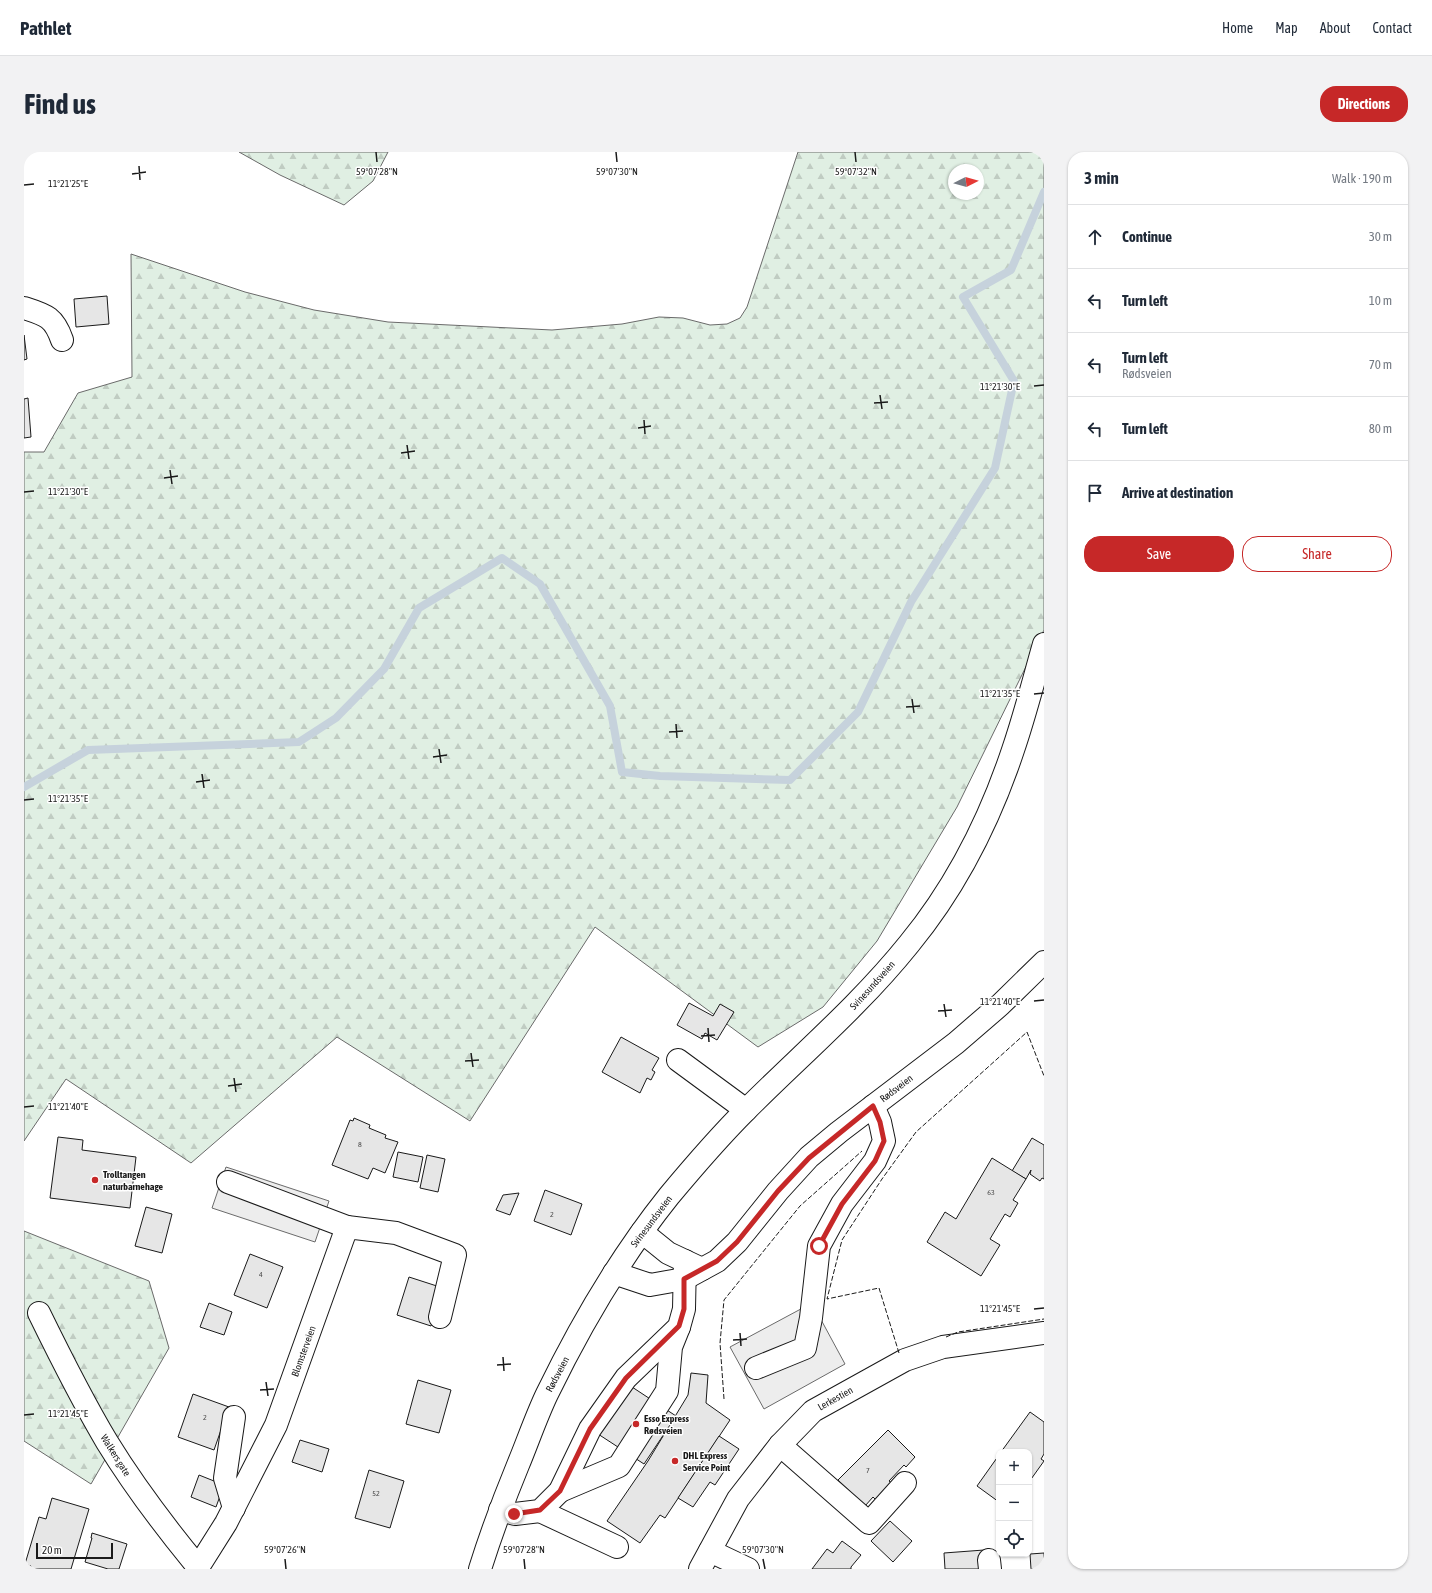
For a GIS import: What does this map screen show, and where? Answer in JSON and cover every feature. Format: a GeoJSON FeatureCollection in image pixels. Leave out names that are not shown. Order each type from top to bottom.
{"type":"FeatureCollection","features":[{"type":"Feature","properties":{"kind":"main road"},"geometry":{"type":"LineString","coordinates":[[24,308],[45,314],[58,327],[62,340]]}},
{"type":"Feature","properties":{"kind":"main road","name":"Svinesundsveien"},"geometry":{"type":"LineString","coordinates":[[614,1273],[642,1232],[705,1154],[746,1110],[861,1000],[910,944],[934,910],[955,877],[974,842],[995,796],[1013,751],[1044,644]]}},
{"type":"Feature","properties":{"kind":"main road","name":"Rødsveien"},"geometry":{"type":"LineString","coordinates":[[480,1569],[500,1510],[546,1396],[581,1330],[614,1273],[650,1285],[691,1269],[717,1261],[737,1242],[778,1191],[809,1158],[873,1106],[956,1043],[1000,1005],[1044,962]]}},
{"type":"Feature","properties":{"kind":"main road"},"geometry":{"type":"LineString","coordinates":[[678,1060],[746,1110]]}},
{"type":"Feature","properties":{"kind":"main road"},"geometry":{"type":"LineString","coordinates":[[756,1368],[805,1348],[811,1318],[819,1246],[842,1204],[875,1161],[884,1141],[880,1122],[873,1106]]}},
{"type":"Feature","properties":{"kind":"main road"},"geometry":{"type":"LineString","coordinates":[[228,1182],[347,1226],[396,1233],[455,1255],[440,1317]]}},
{"type":"Feature","properties":{"kind":"main road","name":"Blomsterveien"},"geometry":{"type":"LineString","coordinates":[[197,1568],[226,1523],[276,1425],[347,1226]]}},
{"type":"Feature","properties":{"kind":"main road"},"geometry":{"type":"LineString","coordinates":[[540,1510],[560,1491],[619,1466],[666,1391],[671,1347],[684,1309],[691,1269],[642,1232]]}},
{"type":"Feature","properties":{"kind":"main road","name":"Walkers gate"},"geometry":{"type":"LineString","coordinates":[[39,1312],[74,1384],[107,1442],[152,1508],[197,1568]]}},
{"type":"Feature","properties":{"kind":"main road"},"geometry":{"type":"LineString","coordinates":[[560,1491],[590,1429],[626,1378],[679,1326]]}},
{"type":"Feature","properties":{"kind":"main road","name":"Lerkestien"},"geometry":{"type":"LineString","coordinates":[[705,1560],[738,1498],[780,1445],[813,1410],[905,1360],[943,1347],[1044,1333]]}},
{"type":"Feature","properties":{"kind":"main road"},"geometry":{"type":"LineString","coordinates":[[234,1417],[225,1478],[234,1508]]}},
{"type":"Feature","properties":{"kind":"main road"},"geometry":{"type":"LineString","coordinates":[[780,1445],[870,1523],[904,1484]]}},
{"type":"Feature","properties":{"kind":"main road"},"geometry":{"type":"LineString","coordinates":[[500,1510],[514,1514],[540,1510],[617,1547]]}},
{"type":"Feature","properties":{"kind":"main road"},"geometry":{"type":"LineString","coordinates":[[705,1560],[748,1569]]}},
{"type":"Feature","properties":{"kind":"green space"},"geometry":{"type":"Polygon","coordinates":[[[239,152],[388,152],[373,181],[344,205],[280,175],[239,152]]]}},
{"type":"Feature","properties":{"kind":"green space"},"geometry":{"type":"Polygon","coordinates":[[[798,152],[1044,152],[1044,630],[957,807],[877,941],[823,1007],[758,1047],[595,927],[470,1121],[337,1037],[191,1163],[66,1079],[24,1141],[24,452],[44,452],[78,393],[132,377],[131,254],[245,292],[314,310],[388,322],[552,330],[622,324],[659,317],[683,318],[710,325],[727,324],[740,318],[747,307],[798,152]]]}},
{"type":"Feature","properties":{"kind":"green space"},"geometry":{"type":"Polygon","coordinates":[[[24,1231],[149,1281],[169,1348],[91,1484],[24,1441],[24,1231]]]}},
{"type":"Feature","properties":{"kind":"shaded area"},"geometry":{"type":"Polygon","coordinates":[[[226,1167],[329,1201],[315,1242],[212,1208],[226,1167]]]}},
{"type":"Feature","properties":{"kind":"shaded area"},"geometry":{"type":"Polygon","coordinates":[[[812,1303],[845,1364],[764,1409],[730,1347],[812,1303]]]}},
{"type":"Feature","properties":{"kind":"building"},"geometry":{"type":"Polygon","coordinates":[[[107,296],[109,324],[76,327],[74,299],[107,296]]]}},
{"type":"Feature","properties":{"kind":"building"},"geometry":{"type":"Polygon","coordinates":[[[24,335],[27,359],[24,360],[24,335]]]}},
{"type":"Feature","properties":{"kind":"building"},"geometry":{"type":"Polygon","coordinates":[[[28,398],[31,437],[24,438],[24,399],[28,398]]]}},
{"type":"Feature","properties":{"kind":"building"},"geometry":{"type":"Polygon","coordinates":[[[689,1003],[713,1016],[720,1004],[734,1012],[717,1040],[705,1033],[702,1039],[677,1025],[689,1003]]]}},
{"type":"Feature","properties":{"kind":"building"},"geometry":{"type":"Polygon","coordinates":[[[621,1037],[659,1058],[652,1070],[655,1072],[651,1080],[647,1078],[640,1093],[602,1072],[621,1037]]]}},
{"type":"Feature","properties":{"kind":"building"},"geometry":{"type":"Polygon","coordinates":[[[354,1118],[370,1125],[369,1128],[386,1135],[385,1138],[398,1142],[385,1173],[373,1168],[368,1179],[332,1165],[350,1120],[353,1121],[354,1118]]]}},
{"type":"Feature","properties":{"kind":"building"},"geometry":{"type":"Polygon","coordinates":[[[58,1137],[83,1140],[82,1150],[136,1157],[130,1208],[50,1198],[58,1137]]]}},
{"type":"Feature","properties":{"kind":"building"},"geometry":{"type":"Polygon","coordinates":[[[1032,1138],[1044,1145],[1044,1179],[1042,1178],[1040,1181],[1030,1174],[1031,1170],[1026,1179],[1012,1171],[1032,1138]]]}},
{"type":"Feature","properties":{"kind":"building"},"geometry":{"type":"Polygon","coordinates":[[[398,1152],[423,1157],[418,1182],[393,1177],[398,1152]]]}},
{"type":"Feature","properties":{"kind":"building"},"geometry":{"type":"Polygon","coordinates":[[[427,1155],[445,1159],[438,1192],[420,1188],[427,1155]]]}},
{"type":"Feature","properties":{"kind":"building"},"geometry":{"type":"Polygon","coordinates":[[[992,1158],[1026,1179],[1013,1200],[1018,1203],[1010,1217],[1005,1214],[990,1239],[1000,1245],[981,1276],[927,1242],[945,1212],[956,1219],[992,1158]]]}},
{"type":"Feature","properties":{"kind":"building"},"geometry":{"type":"Polygon","coordinates":[[[545,1190],[582,1204],[571,1235],[534,1221],[545,1190]]]}},
{"type":"Feature","properties":{"kind":"building"},"geometry":{"type":"Polygon","coordinates":[[[519,1193],[510,1215],[496,1210],[503,1195],[519,1193]]]}},
{"type":"Feature","properties":{"kind":"building"},"geometry":{"type":"Polygon","coordinates":[[[146,1207],[172,1214],[162,1253],[135,1246],[146,1207]]]}},
{"type":"Feature","properties":{"kind":"building"},"geometry":{"type":"Polygon","coordinates":[[[250,1254],[283,1267],[267,1308],[234,1295],[250,1254]]]}},
{"type":"Feature","properties":{"kind":"building"},"geometry":{"type":"Polygon","coordinates":[[[409,1277],[443,1288],[431,1326],[397,1315],[409,1277]]]}},
{"type":"Feature","properties":{"kind":"building"},"geometry":{"type":"Polygon","coordinates":[[[209,1303],[232,1312],[224,1335],[200,1327],[209,1303]]]}},
{"type":"Feature","properties":{"kind":"building"},"geometry":{"type":"Polygon","coordinates":[[[691,1373],[708,1375],[706,1403],[730,1420],[665,1518],[660,1515],[640,1543],[607,1521],[648,1461],[688,1395],[691,1373]]]}},
{"type":"Feature","properties":{"kind":"building"},"geometry":{"type":"Polygon","coordinates":[[[418,1380],[451,1390],[439,1433],[406,1424],[418,1380]]]}},
{"type":"Feature","properties":{"kind":"building"},"geometry":{"type":"Polygon","coordinates":[[[629,1385],[676,1416],[644,1464],[598,1434],[629,1385]]]}},
{"type":"Feature","properties":{"kind":"building"},"geometry":{"type":"Polygon","coordinates":[[[193,1394],[229,1407],[214,1450],[178,1437],[193,1394]]]}},
{"type":"Feature","properties":{"kind":"building"},"geometry":{"type":"Polygon","coordinates":[[[1030,1412],[1044,1422],[1044,1454],[1041,1459],[1044,1461],[1032,1478],[1032,1449],[1003,1449],[1030,1412]]]}},
{"type":"Feature","properties":{"kind":"building"},"geometry":{"type":"Polygon","coordinates":[[[888,1430],[915,1457],[906,1467],[904,1465],[889,1481],[894,1485],[878,1502],[873,1497],[865,1506],[838,1480],[888,1430]]]}},
{"type":"Feature","properties":{"kind":"building"},"geometry":{"type":"Polygon","coordinates":[[[719,1436],[739,1449],[715,1485],[710,1482],[693,1507],[678,1498],[719,1436]]]}},
{"type":"Feature","properties":{"kind":"building"},"geometry":{"type":"Polygon","coordinates":[[[300,1440],[329,1449],[322,1472],[292,1462],[300,1440]]]}},
{"type":"Feature","properties":{"kind":"building"},"geometry":{"type":"Polygon","coordinates":[[[996,1459],[996,1500],[977,1486],[996,1459]]]}},
{"type":"Feature","properties":{"kind":"building"},"geometry":{"type":"Polygon","coordinates":[[[369,1470],[404,1481],[390,1528],[355,1518],[369,1470]]]}},
{"type":"Feature","properties":{"kind":"building"},"geometry":{"type":"Polygon","coordinates":[[[199,1475],[224,1485],[216,1507],[191,1497],[199,1475]]]}},
{"type":"Feature","properties":{"kind":"building"},"geometry":{"type":"Polygon","coordinates":[[[52,1498],[89,1509],[71,1569],[30,1569],[31,1566],[25,1564],[39,1517],[46,1519],[52,1498]]]}},
{"type":"Feature","properties":{"kind":"building"},"geometry":{"type":"Polygon","coordinates":[[[890,1521],[912,1541],[893,1562],[871,1541],[890,1521]]]}},
{"type":"Feature","properties":{"kind":"building"},"geometry":{"type":"Polygon","coordinates":[[[92,1533],[127,1544],[119,1569],[108,1569],[85,1562],[92,1533]]]}},
{"type":"Feature","properties":{"kind":"building"},"geometry":{"type":"Polygon","coordinates":[[[842,1541],[861,1555],[851,1569],[812,1569],[827,1549],[833,1553],[842,1541]]]}},
{"type":"Feature","properties":{"kind":"building"},"geometry":{"type":"Polygon","coordinates":[[[984,1550],[986,1569],[945,1569],[944,1553],[984,1550]]]}},
{"type":"Feature","properties":{"kind":"building"},"geometry":{"type":"Polygon","coordinates":[[[1044,1553],[1044,1569],[1031,1569],[1030,1557],[1032,1557],[1032,1554],[1044,1553]]]}},
{"type":"Feature","properties":{"kind":"waterway"},"geometry":{"type":"LineString","coordinates":[[24,787],[88,750],[299,742],[336,718],[384,669],[419,608],[502,558],[540,584],[610,706],[622,772],[660,776],[790,780],[858,712],[911,602],[995,468],[1014,381],[963,297],[1011,270],[1044,192]]}},
{"type":"Feature","properties":{"kind":"fence"},"geometry":{"type":"LineString","coordinates":[[899,1353],[879,1288],[827,1299],[842,1240],[882,1179],[916,1132],[1027,1032],[1044,1076]]}},
{"type":"Feature","properties":{"kind":"fence"},"geometry":{"type":"LineString","coordinates":[[724,1399],[720,1343],[724,1300],[800,1206],[862,1151]]}},
{"type":"Feature","properties":{"kind":"fence"},"geometry":{"type":"LineString","coordinates":[[946,1337],[958,1332],[1044,1319]]}},
{"type":"Feature","properties":{"kind":"place","name":"Trolltangen naturbarnehage"},"geometry":{"type":"Point","coordinates":[95,1180]}},
{"type":"Feature","properties":{"kind":"place","name":"Esso Express Rødsveien"},"geometry":{"type":"Point","coordinates":[636,1424]}},
{"type":"Feature","properties":{"kind":"place","name":"DHL Express Service Point"},"geometry":{"type":"Point","coordinates":[675,1461]}},
{"type":"Feature","properties":{"kind":"route"},"geometry":{"type":"LineString","coordinates":[[514,1514],[540,1510],[560,1491],[590,1429],[626,1378],[679,1326],[684,1309],[684,1279],[717,1261],[737,1242],[778,1191],[809,1158],[839,1132],[873,1106],[880,1122],[884,1141],[875,1161],[842,1204],[819,1246]]}}]}
